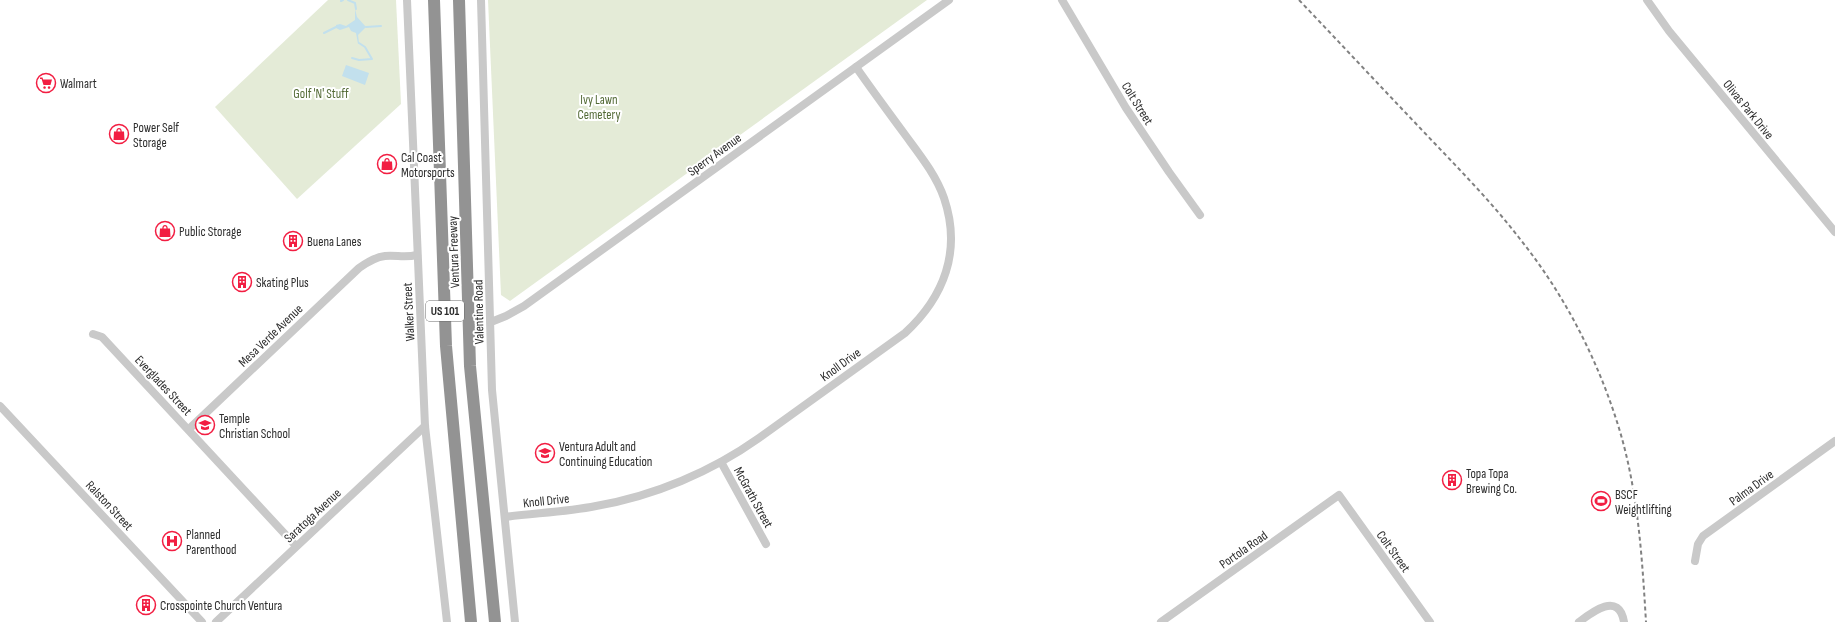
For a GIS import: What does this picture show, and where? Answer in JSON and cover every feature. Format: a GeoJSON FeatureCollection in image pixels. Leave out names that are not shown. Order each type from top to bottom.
{"type":"FeatureCollection","features":[{"type":"Feature","properties":{"kind":"highway","name":"Ventura Freeway"},"geometry":{"type":"LineString","coordinates":[[459,0],[470,366],[495,622]]}},
{"type":"Feature","properties":{"kind":"highway"},"geometry":{"type":"LineString","coordinates":[[460,21],[466,0]]}},
{"type":"Feature","properties":{"kind":"highway","name":"Ventura Freeway"},"geometry":{"type":"LineString","coordinates":[[434,1],[446,346],[471,622]]}},
{"type":"Feature","properties":{"kind":"street","name":"Walker Street"},"geometry":{"type":"LineString","coordinates":[[407,0],[425,426],[447,622]]}},
{"type":"Feature","properties":{"kind":"street","name":"Valentine Road"},"geometry":{"type":"LineString","coordinates":[[481,0],[492,390],[515,622]]}},
{"type":"Feature","properties":{"kind":"street","name":"Sperry Avenue"},"geometry":{"type":"LineString","coordinates":[[491,322],[519,309],[949,0]]}},
{"type":"Feature","properties":{"kind":"street","name":"Colt Street"},"geometry":{"type":"LineString","coordinates":[[1062,0],[1126,108],[1165,167],[1200,215]]}},
{"type":"Feature","properties":{"kind":"street","name":"Olivas Park Drive"},"geometry":{"type":"LineString","coordinates":[[1647,0],[1674,37],[1835,232]]}},
{"type":"Feature","properties":{"kind":"street","name":"Knoll Drive"},"geometry":{"type":"LineString","coordinates":[[505,517],[580,509],[621,501],[672,485],[721,462],[759,438],[905,333],[929,308],[943,280],[951,239],[949,219],[944,198],[928,166],[856,66]]}},
{"type":"Feature","properties":{"kind":"street","name":"Mesa Verde Avenue"},"geometry":{"type":"LineString","coordinates":[[188,429],[359,268],[371,261],[385,256],[407,258],[417,255]]}},
{"type":"Feature","properties":{"kind":"street","name":"Everglades Street"},"geometry":{"type":"LineString","coordinates":[[93,334],[102,337],[296,546]]}},
{"type":"Feature","properties":{"kind":"street","name":"Ralston Street"},"geometry":{"type":"LineString","coordinates":[[0,406],[202,622]]}},
{"type":"Feature","properties":{"kind":"street","name":"Saratoga Avenue"},"geometry":{"type":"LineString","coordinates":[[216,622],[425,426]]}},
{"type":"Feature","properties":{"kind":"street","name":"Palma Drive"},"geometry":{"type":"LineString","coordinates":[[1695,561],[1698,544],[1703,536],[1835,441]]}},
{"type":"Feature","properties":{"kind":"street","name":"McGrath Street"},"geometry":{"type":"LineString","coordinates":[[721,462],[766,544]]}},
{"type":"Feature","properties":{"kind":"street","name":"Colt Street"},"geometry":{"type":"LineString","coordinates":[[1339,495],[1430,622]]}},
{"type":"Feature","properties":{"kind":"street","name":"Portola Road"},"geometry":{"type":"LineString","coordinates":[[1161,622],[1339,495]]}},
{"type":"Feature","properties":{"kind":"street"},"geometry":{"type":"LineString","coordinates":[[1578,622],[1598,608],[1609,606],[1618,609],[1624,622]]}},
{"type":"Feature","properties":{"kind":"green space","name":"Golf 'N' Stuff"},"geometry":{"type":"Polygon","coordinates":[[[328,0],[396,0],[401,104],[297,199],[215,107],[328,0]]]}},
{"type":"Feature","properties":{"kind":"green space","name":"Ivy Lawn Cemetery"},"geometry":{"type":"Polygon","coordinates":[[[488,0],[927,0],[510,301],[501,295],[488,0]]]}},
{"type":"Feature","properties":{"kind":"water"},"geometry":{"type":"Polygon","coordinates":[[[355,9],[357,17],[366,27],[358,35],[358,44],[356,33],[351,31],[349,27],[340,30],[336,28],[336,25],[340,24],[346,26],[355,20],[355,9]]]}},
{"type":"Feature","properties":{"kind":"water"},"geometry":{"type":"Polygon","coordinates":[[[346,65],[369,73],[365,85],[342,76],[346,65]]]}},
{"type":"Feature","properties":{"kind":"waterway"},"geometry":{"type":"LineString","coordinates":[[348,0],[355,3],[356,9]]}},
{"type":"Feature","properties":{"kind":"waterway"},"geometry":{"type":"LineString","coordinates":[[366,27],[381,26]]}},
{"type":"Feature","properties":{"kind":"waterway"},"geometry":{"type":"LineString","coordinates":[[324,33],[336,27]]}},
{"type":"Feature","properties":{"kind":"waterway"},"geometry":{"type":"LineString","coordinates":[[352,58],[359,60],[372,59],[365,47],[359,43]]}},
{"type":"Feature","properties":{"kind":"railway"},"geometry":{"type":"LineString","coordinates":[[1299,0],[1497,210],[1536,260],[1565,304],[1600,375],[1610,400],[1625,449],[1635,498],[1643,572],[1646,622]]}},
{"type":"Feature","properties":{"kind":"place","name":"Walmart"},"geometry":{"type":"Point","coordinates":[46,83]}},
{"type":"Feature","properties":{"kind":"place","name":"Power Self Storage"},"geometry":{"type":"Point","coordinates":[119,134]}},
{"type":"Feature","properties":{"kind":"place","name":"Cal Coast Motorsports"},"geometry":{"type":"Point","coordinates":[387,164]}},
{"type":"Feature","properties":{"kind":"place","name":"Public Storage"},"geometry":{"type":"Point","coordinates":[165,231]}},
{"type":"Feature","properties":{"kind":"place","name":"Buena Lanes"},"geometry":{"type":"Point","coordinates":[293,241]}},
{"type":"Feature","properties":{"kind":"place","name":"Skating Plus"},"geometry":{"type":"Point","coordinates":[242,282]}},
{"type":"Feature","properties":{"kind":"place","name":"Temple Christian School"},"geometry":{"type":"Point","coordinates":[205,425]}},
{"type":"Feature","properties":{"kind":"place","name":"Ventura Adult and Continuing Education"},"geometry":{"type":"Point","coordinates":[545,453]}},
{"type":"Feature","properties":{"kind":"place","name":"Topa Topa Brewing Co."},"geometry":{"type":"Point","coordinates":[1452,480]}},
{"type":"Feature","properties":{"kind":"place","name":"BSCF Weightlifting"},"geometry":{"type":"Point","coordinates":[1601,501]}},
{"type":"Feature","properties":{"kind":"place","name":"Planned Parenthood"},"geometry":{"type":"Point","coordinates":[172,541]}},
{"type":"Feature","properties":{"kind":"place","name":"Crosspointe Church Ventura"},"geometry":{"type":"Point","coordinates":[146,605]}}]}
